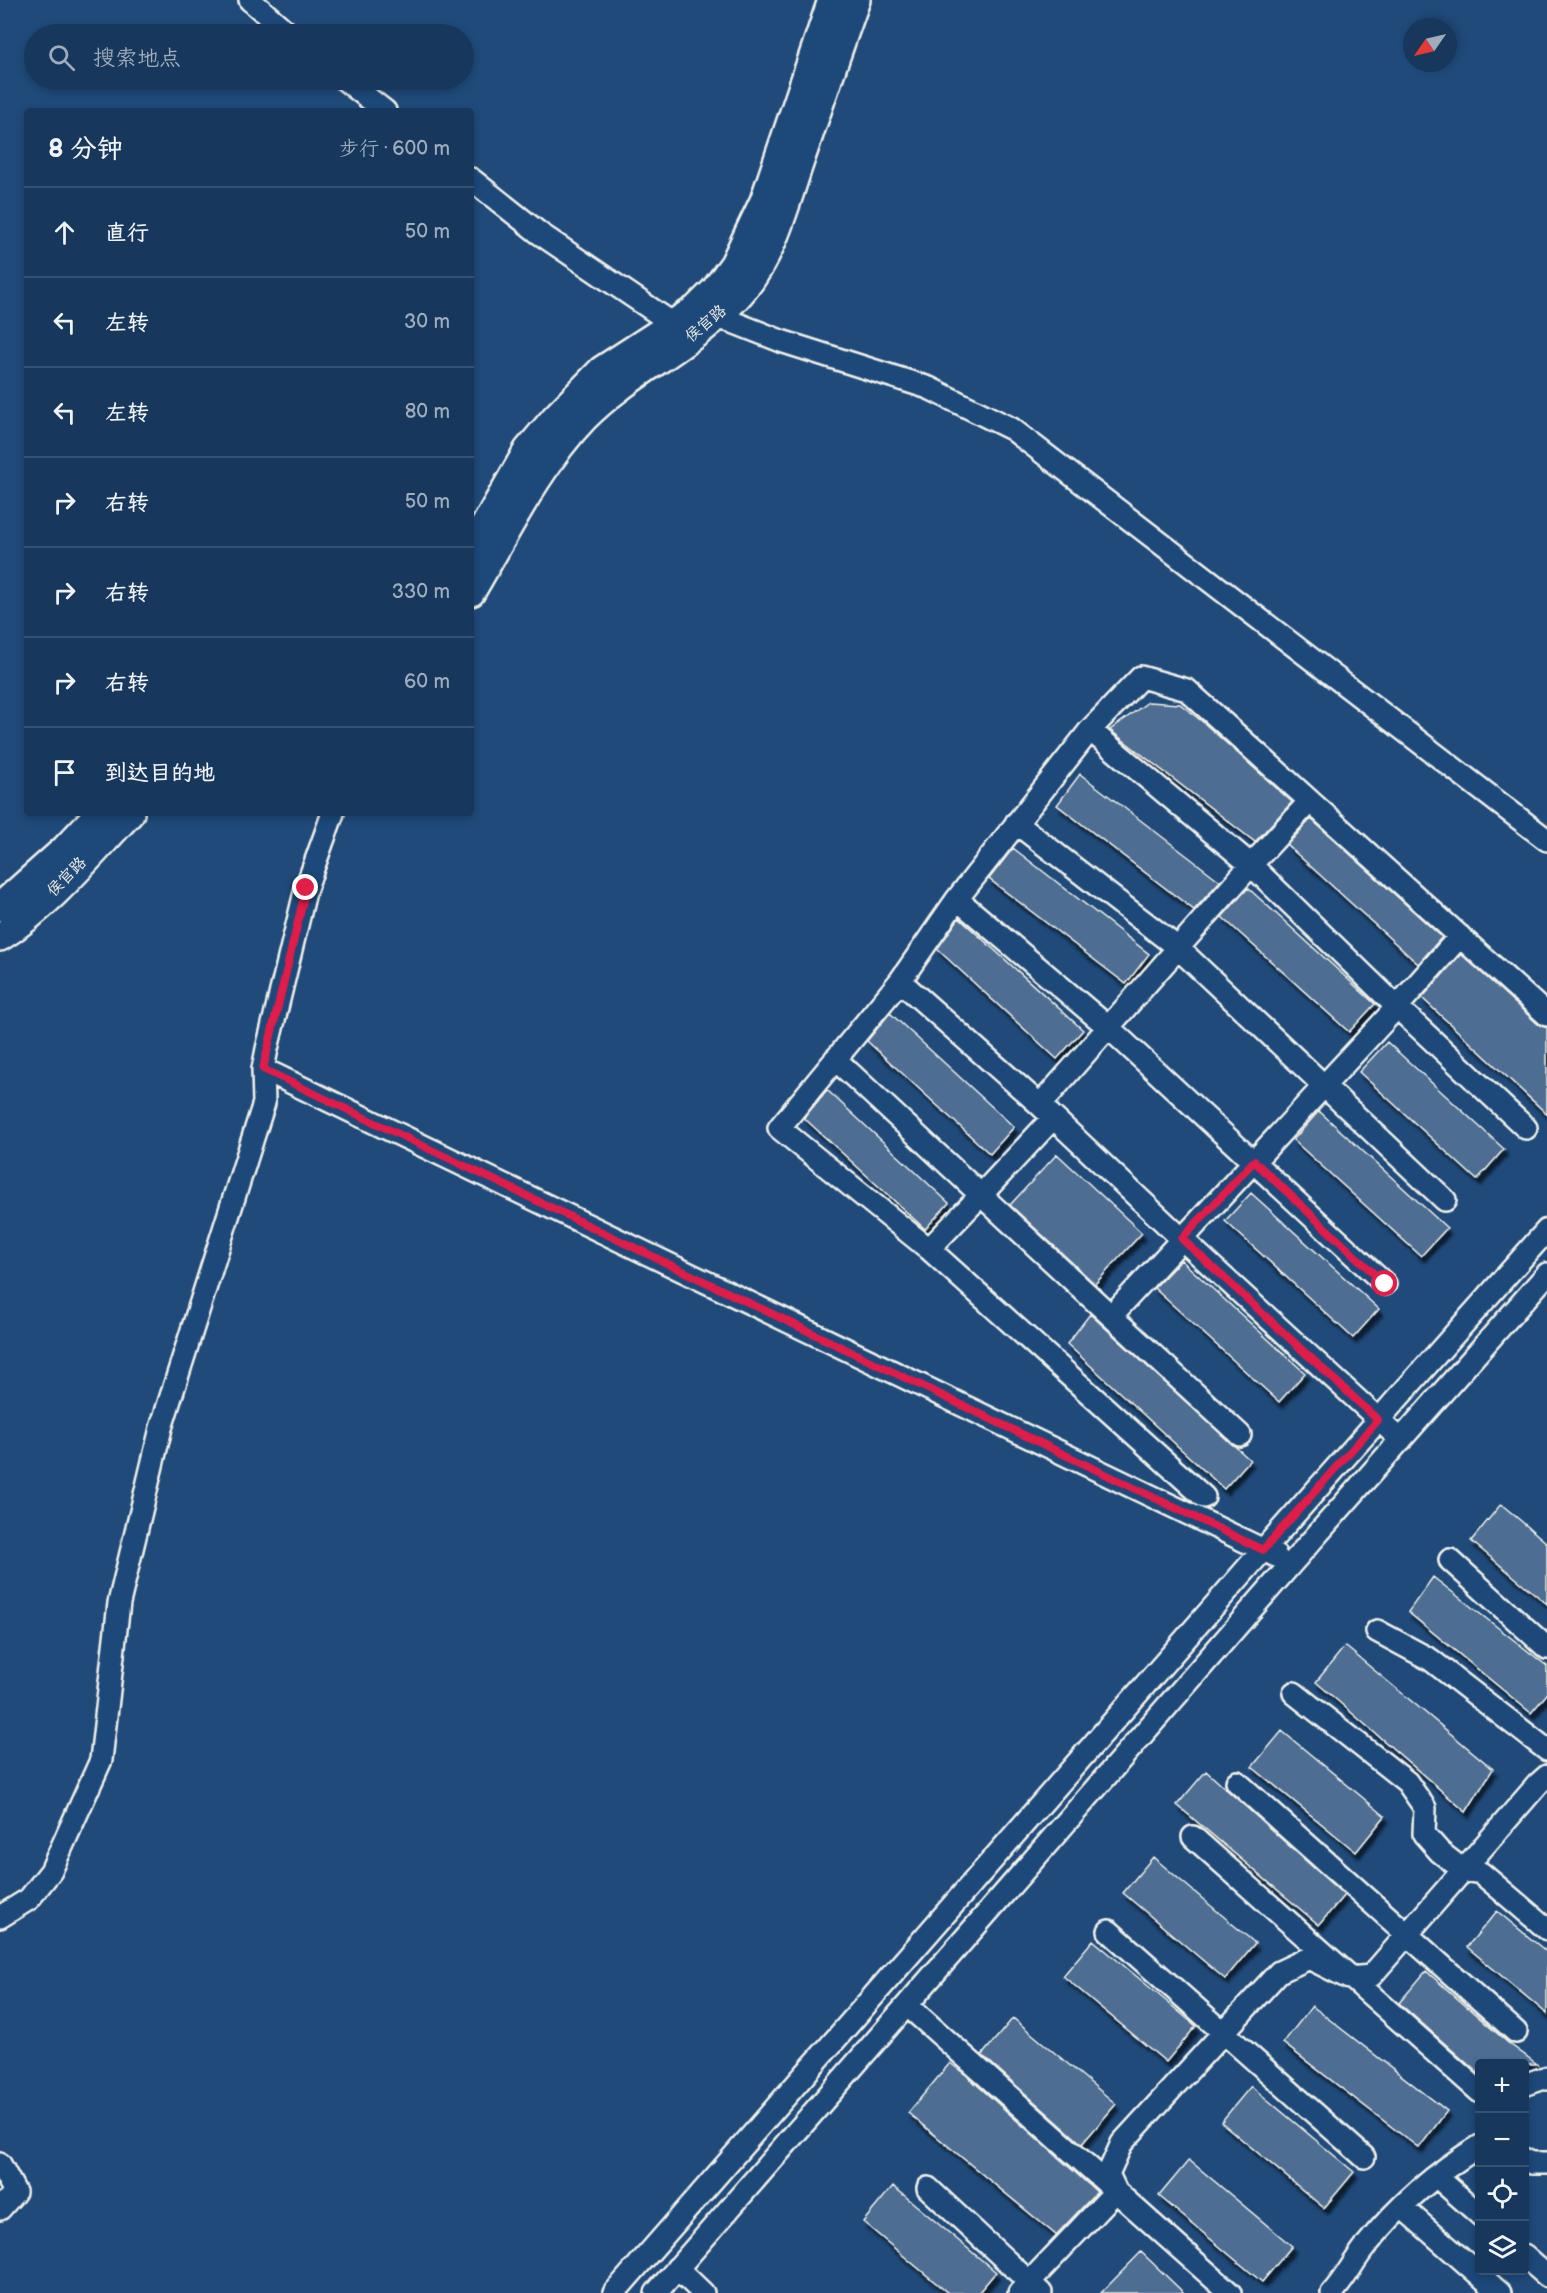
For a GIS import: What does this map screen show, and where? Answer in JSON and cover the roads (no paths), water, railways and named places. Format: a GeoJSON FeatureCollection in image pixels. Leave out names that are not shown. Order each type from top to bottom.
{"type":"FeatureCollection","features":[{"type":"Feature","properties":{"kind":"main road","name":"侯官路"},"geometry":{"type":"LineString","coordinates":[[474,545],[528,450],[555,418],[602,370],[696,309],[715,290],[734,264],[764,201],[832,0]]}},
{"type":"Feature","properties":{"kind":"main road","name":"侯官路"},"geometry":{"type":"LineString","coordinates":[[474,587],[542,472],[584,418],[611,393],[715,318],[743,290],[756,271],[776,231],[856,0]]}},
{"type":"Feature","properties":{"kind":"main road","name":"侯官路"},"geometry":{"type":"LineString","coordinates":[[0,907],[65,849],[96,816]]}},
{"type":"Feature","properties":{"kind":"main road","name":"侯官路"},"geometry":{"type":"LineString","coordinates":[[0,937],[60,886],[127,816]]}},
{"type":"Feature","properties":{"kind":"street"},"geometry":{"type":"LineString","coordinates":[[250,0],[278,24]]}},
{"type":"Feature","properties":{"kind":"street"},"geometry":{"type":"LineString","coordinates":[[358,90],[381,108]]}},
{"type":"Feature","properties":{"kind":"street"},"geometry":{"type":"LineString","coordinates":[[474,181],[539,233],[666,319],[676,323],[715,318],[929,388],[1012,429],[1547,840]]}},
{"type":"Feature","properties":{"kind":"street"},"geometry":{"type":"LineString","coordinates":[[1204,1497],[929,1249],[779,1128],[900,981],[957,899],[1090,730],[1141,677],[1187,690],[1547,1015]]}},
{"type":"Feature","properties":{"kind":"street"},"geometry":{"type":"LineString","coordinates":[[1090,730],[1251,865],[1526,1128]]}},
{"type":"Feature","properties":{"kind":"street"},"geometry":{"type":"LineString","coordinates":[[929,1249],[981,1195],[1047,1112],[1108,1027],[1310,801]]}},
{"type":"Feature","properties":{"kind":"street"},"geometry":{"type":"LineString","coordinates":[[0,1917],[29,1899],[51,1871],[101,1760],[122,1592],[161,1428],[264,1103],[263,1069],[306,888],[332,816]]}},
{"type":"Feature","properties":{"kind":"street"},"geometry":{"type":"LineString","coordinates":[[1016,824],[1178,948],[1445,1200]]}},
{"type":"Feature","properties":{"kind":"street"},"geometry":{"type":"LineString","coordinates":[[957,899],[1108,1027],[1385,1284]]}},
{"type":"Feature","properties":{"kind":"street"},"geometry":{"type":"LineString","coordinates":[[1111,1316],[1460,936]]}},
{"type":"Feature","properties":{"kind":"street"},"geometry":{"type":"LineString","coordinates":[[900,981],[1047,1112],[1401,1440]]}},
{"type":"Feature","properties":{"kind":"street"},"geometry":{"type":"LineString","coordinates":[[835,1059],[1240,1435]]}},
{"type":"Feature","properties":{"kind":"street"},"geometry":{"type":"LineString","coordinates":[[263,1069],[1291,1564]]}},
{"type":"Feature","properties":{"kind":"street"},"geometry":{"type":"LineString","coordinates":[[614,2293],[1263,1550],[1547,1230]]}},
{"type":"Feature","properties":{"kind":"street"},"geometry":{"type":"LineString","coordinates":[[656,2293],[1291,1564],[1547,1274]]}},
{"type":"Feature","properties":{"kind":"street"},"geometry":{"type":"LineString","coordinates":[[1449,1560],[1547,1648]]}},
{"type":"Feature","properties":{"kind":"street"},"geometry":{"type":"LineString","coordinates":[[1377,1631],[1431,1660],[1547,1750]]}},
{"type":"Feature","properties":{"kind":"street"},"geometry":{"type":"LineString","coordinates":[[1294,1693],[1407,1782],[1425,1808],[1424,1834],[1440,1852],[1463,1870],[1481,1873],[1547,1929]]}},
{"type":"Feature","properties":{"kind":"street"},"geometry":{"type":"LineString","coordinates":[[1116,2191],[1108,2174],[1122,2143],[1279,1972],[1309,1958],[1352,1978],[1371,1976],[1547,1776]]}},
{"type":"Feature","properties":{"kind":"street"},"geometry":{"type":"LineString","coordinates":[[1236,1782],[1516,2032]]}},
{"type":"Feature","properties":{"kind":"street"},"geometry":{"type":"LineString","coordinates":[[1193,1837],[1475,2088]]}},
{"type":"Feature","properties":{"kind":"street"},"geometry":{"type":"LineString","coordinates":[[1109,1931],[1364,2157]]}},
{"type":"Feature","properties":{"kind":"street"},"geometry":{"type":"LineString","coordinates":[[908,2006],[1230,2293]]}},
{"type":"Feature","properties":{"kind":"street"},"geometry":{"type":"LineString","coordinates":[[1529,2084],[1547,2079]]}},
{"type":"Feature","properties":{"kind":"street"},"geometry":{"type":"LineString","coordinates":[[1332,2293],[1364,2248],[1402,2207],[1475,2148]]}},
{"type":"Feature","properties":{"kind":"street"},"geometry":{"type":"LineString","coordinates":[[1529,2162],[1547,2163]]}},
{"type":"Feature","properties":{"kind":"street"},"geometry":{"type":"LineString","coordinates":[[0,2164],[15,2192],[0,2209]]}},
{"type":"Feature","properties":{"kind":"street"},"geometry":{"type":"LineString","coordinates":[[1437,2177],[1475,2211]]}},
{"type":"Feature","properties":{"kind":"street"},"geometry":{"type":"LineString","coordinates":[[928,2188],[1030,2289],[1116,2191]]}},
{"type":"Feature","properties":{"kind":"street"},"geometry":{"type":"LineString","coordinates":[[1402,2207],[1500,2293]]}},
{"type":"Feature","properties":{"kind":"street"},"geometry":{"type":"LineString","coordinates":[[1529,2260],[1547,2276]]}},
{"type":"Feature","properties":{"kind":"street"},"geometry":{"type":"LineString","coordinates":[[677,2268],[703,2293]]}}]}
